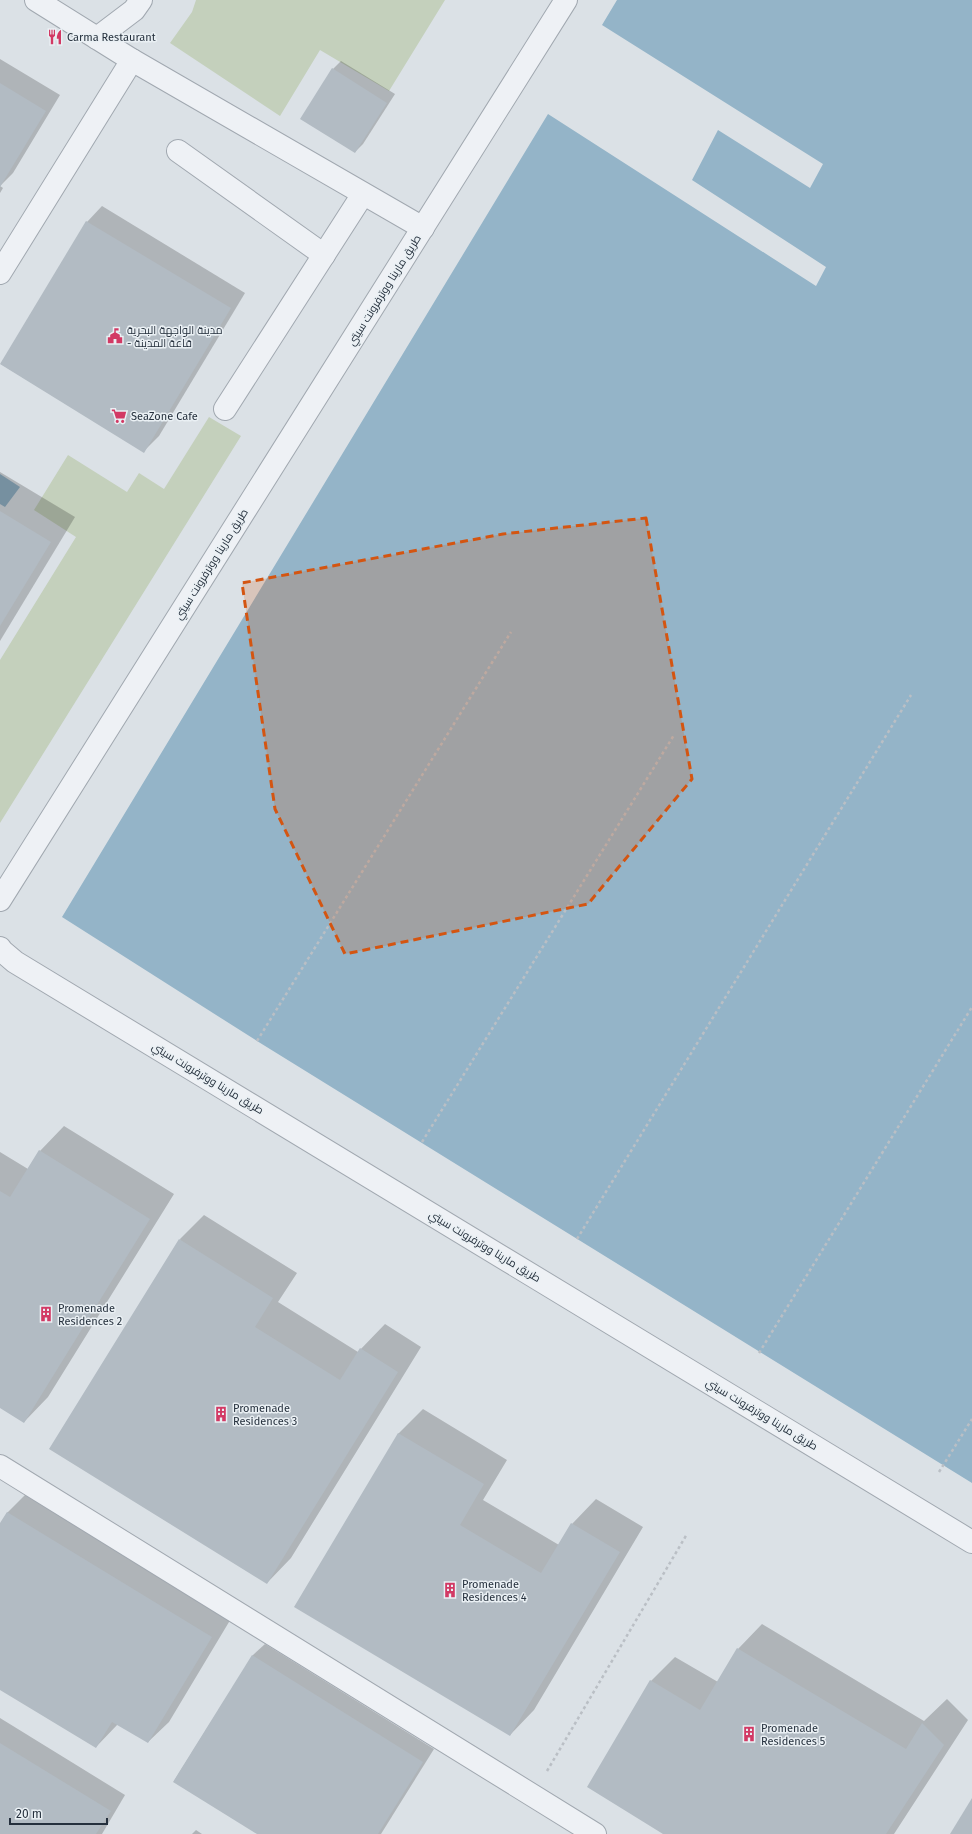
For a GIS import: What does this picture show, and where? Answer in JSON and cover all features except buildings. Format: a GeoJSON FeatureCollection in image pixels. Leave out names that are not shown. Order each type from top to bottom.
{"type":"FeatureCollection","features":[{"type":"Feature","properties":{"kind":"street","name":"طريق مارينا ووترفرونت سيتي"},"geometry":{"type":"LineString","coordinates":[[36,0],[132,60],[423,228]]}},
{"type":"Feature","properties":{"kind":"street"},"geometry":{"type":"LineString","coordinates":[[98,38],[134,10],[141,0]]}},
{"type":"Feature","properties":{"kind":"street","name":"طريق مارينا ووترفرونت سيتي"},"geometry":{"type":"LineString","coordinates":[[0,900],[566,0]]}},
{"type":"Feature","properties":{"kind":"street"},"geometry":{"type":"LineString","coordinates":[[0,273],[132,60]]}},
{"type":"Feature","properties":{"kind":"street"},"geometry":{"type":"LineString","coordinates":[[178,151],[324,255]]}},
{"type":"Feature","properties":{"kind":"street"},"geometry":{"type":"LineString","coordinates":[[225,409],[363,194]]}},
{"type":"Feature","properties":{"kind":"street","name":"طريق مارينا ووترفرونت سيتي"},"geometry":{"type":"LineString","coordinates":[[0,948],[22,966],[972,1542]]}},
{"type":"Feature","properties":{"kind":"street"},"geometry":{"type":"LineString","coordinates":[[0,1466],[595,1834]]}},
{"type":"Feature","properties":{"kind":"path"},"geometry":{"type":"LineString","coordinates":[[257,1041],[511,632]]}},
{"type":"Feature","properties":{"kind":"path"},"geometry":{"type":"LineString","coordinates":[[577,1239],[911,695]]}},
{"type":"Feature","properties":{"kind":"path"},"geometry":{"type":"LineString","coordinates":[[422,1142],[674,735]]}},
{"type":"Feature","properties":{"kind":"path"},"geometry":{"type":"LineString","coordinates":[[759,1353],[972,1007]]}},
{"type":"Feature","properties":{"kind":"path"},"geometry":{"type":"LineString","coordinates":[[940,1472],[972,1419]]}},
{"type":"Feature","properties":{"kind":"path"},"geometry":{"type":"LineString","coordinates":[[533,1795],[687,1534]]}},
{"type":"Feature","properties":{"kind":"highlighted area"},"geometry":{"type":"Polygon","coordinates":[[[646,518],[692,779],[588,904],[345,954],[275,809],[242,583],[503,534],[646,518]]]}},
{"type":"Feature","properties":{"kind":"green space"},"geometry":{"type":"Polygon","coordinates":[[[196,0],[445,0],[389,91],[320,50],[280,116],[170,43],[192,12],[196,0]]]}},
{"type":"Feature","properties":{"kind":"green space"},"geometry":{"type":"Polygon","coordinates":[[[209,417],[241,436],[0,823],[0,660],[76,537],[34,510],[68,455],[127,492],[139,473],[164,489],[209,417]]]}},
{"type":"Feature","properties":{"kind":"water"},"geometry":{"type":"Polygon","coordinates":[[[617,0],[972,0],[972,1483],[257,1041],[62,917],[548,114],[816,286],[826,267],[692,180],[718,130],[810,188],[823,164],[602,25],[617,0]]]}},
{"type":"Feature","properties":{"kind":"water"},"geometry":{"type":"Polygon","coordinates":[[[0,474],[20,487],[5,507],[0,504],[0,474]]]}},
{"type":"Feature","properties":{"kind":"place","name":"Carma Restaurant"},"geometry":{"type":"Point","coordinates":[55,37]}},
{"type":"Feature","properties":{"kind":"place","name":"مدينة الواجهة البحرية - قاعة المدينة"},"geometry":{"type":"Point","coordinates":[115,336]}},
{"type":"Feature","properties":{"kind":"place","name":"SeaZone Cafe"},"geometry":{"type":"Point","coordinates":[119,416]}},
{"type":"Feature","properties":{"kind":"place","name":"Promenade Residences 2"},"geometry":{"type":"Point","coordinates":[46,1314]}},
{"type":"Feature","properties":{"kind":"place","name":"Promenade Residences 3"},"geometry":{"type":"Point","coordinates":[221,1414]}},
{"type":"Feature","properties":{"kind":"place","name":"Promenade Residences 4"},"geometry":{"type":"Point","coordinates":[450,1590]}},
{"type":"Feature","properties":{"kind":"place","name":"Promenade Residences 5"},"geometry":{"type":"Point","coordinates":[749,1734]}}]}
